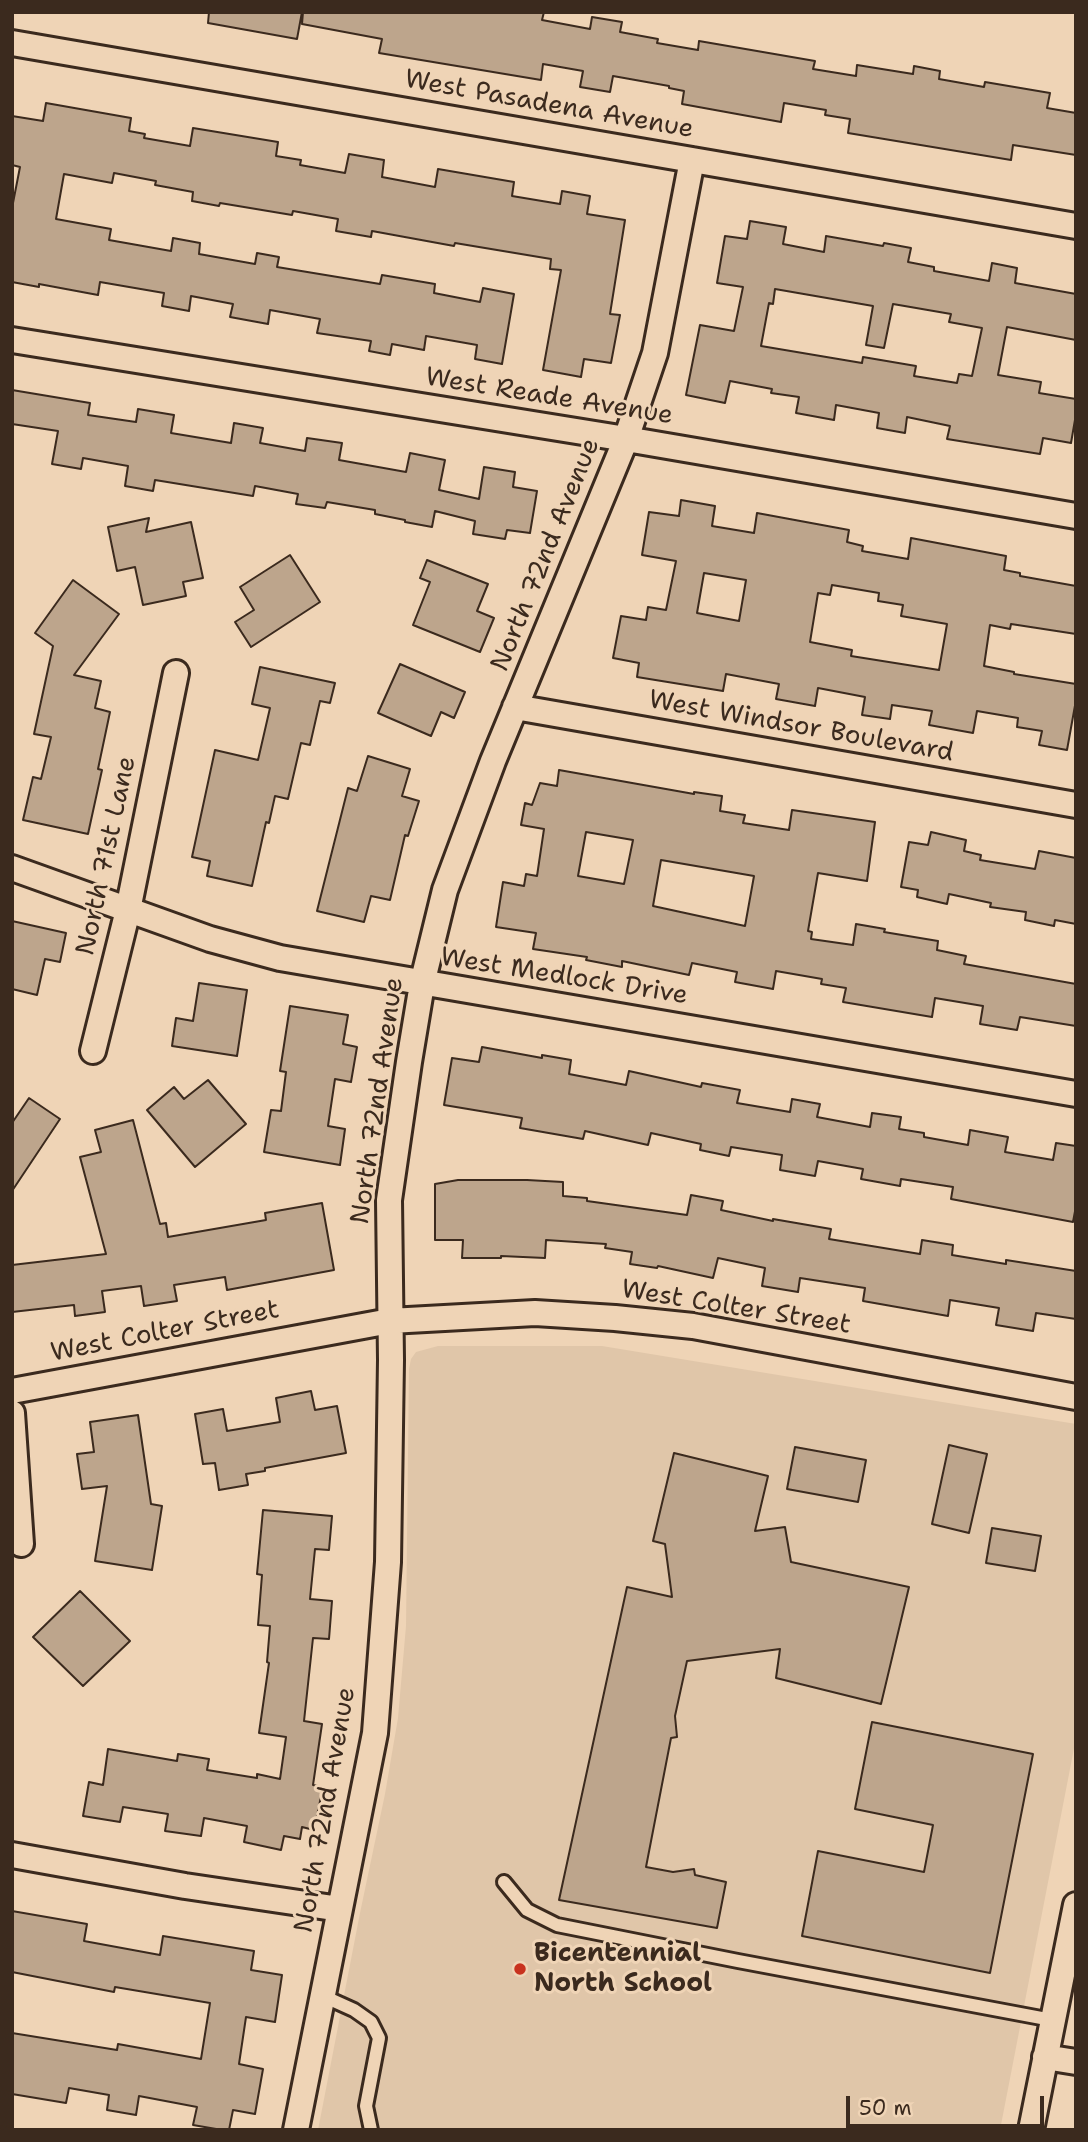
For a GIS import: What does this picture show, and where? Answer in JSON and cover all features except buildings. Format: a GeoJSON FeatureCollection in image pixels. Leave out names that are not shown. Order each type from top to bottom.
{"type":"FeatureCollection","features":[{"type":"Feature","properties":{"kind":"street","name":"West Pasadena Avenue"},"geometry":{"type":"LineString","coordinates":[[12,43],[1076,226]]}},
{"type":"Feature","properties":{"kind":"street","name":"North 72nd Avenue"},"geometry":{"type":"LineString","coordinates":[[296,2130],[375,1733],[388,1562],[389,1200],[422,984],[445,890],[493,761],[626,439],[655,353],[692,160]]}},
{"type":"Feature","properties":{"kind":"street","name":"West Reade Avenue"},"geometry":{"type":"LineString","coordinates":[[12,340],[626,439],[1076,516]]}},
{"type":"Feature","properties":{"kind":"street","name":"North 71st Lane"},"geometry":{"type":"LineString","coordinates":[[93,1051],[128,910],[176,673]]}},
{"type":"Feature","properties":{"kind":"street","name":"West Windsor Boulevard"},"geometry":{"type":"LineString","coordinates":[[516,707],[1076,805]]}},
{"type":"Feature","properties":{"kind":"street","name":"West Medlock Drive"},"geometry":{"type":"LineString","coordinates":[[12,867],[210,939],[281,958],[1076,1094]]}},
{"type":"Feature","properties":{"kind":"street","name":"West Colter Street"},"geometry":{"type":"LineString","coordinates":[[12,1391],[390,1321],[535,1313],[693,1326],[1076,1397]]}},
{"type":"Feature","properties":{"kind":"street"},"geometry":{"type":"LineString","coordinates":[[12,1413],[21,1544]]}},
{"type":"Feature","properties":{"kind":"street"},"geometry":{"type":"LineString","coordinates":[[12,1855],[185,1886],[340,1909]]}},
{"type":"Feature","properties":{"kind":"street"},"geometry":{"type":"LineString","coordinates":[[1031,2130],[1076,1905]]}},
{"type":"Feature","properties":{"kind":"street"},"geometry":{"type":"LineString","coordinates":[[1045,2057],[1076,2062]]}},
{"type":"Feature","properties":{"kind":"lane"},"geometry":{"type":"LineString","coordinates":[[504,1882],[527,1910],[556,1925],[738,1962],[1052,2020]]}},
{"type":"Feature","properties":{"kind":"lane"},"geometry":{"type":"LineString","coordinates":[[323,1996],[354,2010],[372,2022],[379,2038],[366,2106],[371,2130]]}},
{"type":"Feature","properties":{"kind":"shaded area"},"geometry":{"type":"Polygon","coordinates":[[[438,1346],[602,1346],[1076,1424],[1076,1738],[1000,2130],[318,2130],[398,1718],[406,1626],[409,1369],[416,1352],[438,1346]]]}},
{"type":"Feature","properties":{"kind":"place","name":"Bicentennial North School"},"geometry":{"type":"Point","coordinates":[520,1969]}}]}
